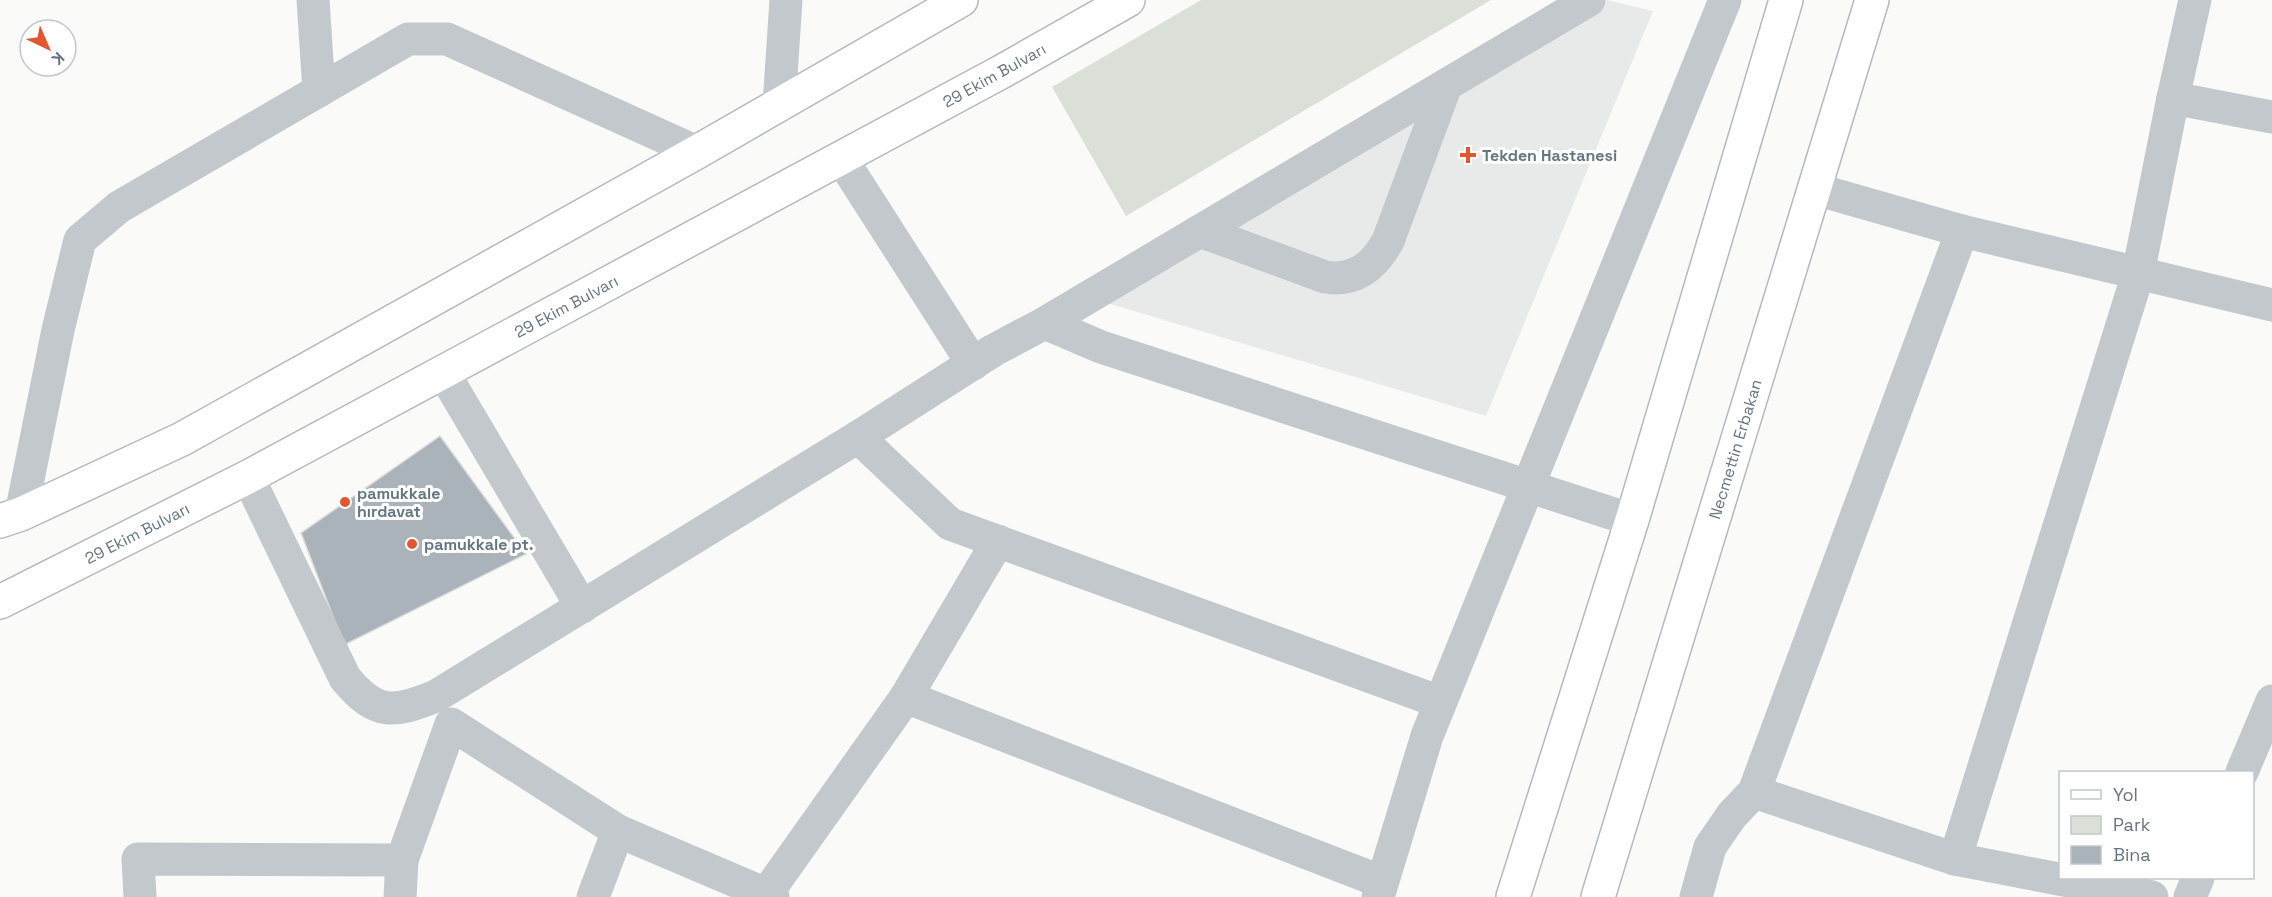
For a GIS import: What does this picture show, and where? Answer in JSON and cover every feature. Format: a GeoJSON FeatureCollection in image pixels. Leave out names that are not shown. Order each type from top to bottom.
{"type":"FeatureCollection","features":[{"type":"Feature","properties":{"kind":"main road"},"geometry":{"type":"LineString","coordinates":[[11,517],[182,438],[697,152],[961,0]]}},
{"type":"Feature","properties":{"kind":"main road","name":"29 Ekim Bulvarı"},"geometry":{"type":"LineString","coordinates":[[0,602],[248,477],[1008,68],[1128,0]]}},
{"type":"Feature","properties":{"kind":"main road"},"geometry":{"type":"LineString","coordinates":[[1513,897],[1632,520],[1786,0]]}},
{"type":"Feature","properties":{"kind":"main road","name":"Necmettin Erbakan"},"geometry":{"type":"LineString","coordinates":[[1598,897],[1872,0]]}},
{"type":"Feature","properties":{"kind":"street"},"geometry":{"type":"LineString","coordinates":[[313,0],[319,91]]}},
{"type":"Feature","properties":{"kind":"street"},"geometry":{"type":"LineString","coordinates":[[779,105],[786,0]]}},
{"type":"Feature","properties":{"kind":"street"},"geometry":{"type":"LineString","coordinates":[[400,897],[402,860],[443,710],[582,607],[973,364],[1589,0]]}},
{"type":"Feature","properties":{"kind":"street"},"geometry":{"type":"LineString","coordinates":[[906,697],[1380,889],[1427,736],[1440,702],[1724,0]]}},
{"type":"Feature","properties":{"kind":"street"},"geometry":{"type":"LineString","coordinates":[[1955,859],[2138,274],[2195,0]]}},
{"type":"Feature","properties":{"kind":"street"},"geometry":{"type":"LineString","coordinates":[[11,517],[80,240],[119,207],[408,39],[447,39],[697,152]]}},
{"type":"Feature","properties":{"kind":"street"},"geometry":{"type":"LineString","coordinates":[[1200,231],[1325,277],[1341,278],[1360,272],[1373,263],[1388,241],[1446,85]]}},
{"type":"Feature","properties":{"kind":"street"},"geometry":{"type":"LineString","coordinates":[[2173,98],[2272,117]]}},
{"type":"Feature","properties":{"kind":"street"},"geometry":{"type":"LineString","coordinates":[[841,158],[973,364]]}},
{"type":"Feature","properties":{"kind":"street"},"geometry":{"type":"LineString","coordinates":[[1815,189],[1962,231],[2272,305]]}},
{"type":"Feature","properties":{"kind":"street"},"geometry":{"type":"LineString","coordinates":[[1696,897],[1710,847],[1732,815],[1754,792],[1962,231]]}},
{"type":"Feature","properties":{"kind":"street"},"geometry":{"type":"LineString","coordinates":[[1045,323],[1101,347],[1632,520]]}},
{"type":"Feature","properties":{"kind":"street"},"geometry":{"type":"LineString","coordinates":[[443,372],[582,607]]}},
{"type":"Feature","properties":{"kind":"street"},"geometry":{"type":"LineString","coordinates":[[858,437],[950,524],[1440,702]]}},
{"type":"Feature","properties":{"kind":"street"},"geometry":{"type":"LineString","coordinates":[[248,477],[345,678],[357,694],[373,704],[389,709],[443,710],[618,831],[770,895],[906,697],[998,541]]}},
{"type":"Feature","properties":{"kind":"street"},"geometry":{"type":"LineString","coordinates":[[2242,771],[2272,701]]}},
{"type":"Feature","properties":{"kind":"street"},"geometry":{"type":"LineString","coordinates":[[1754,792],[1955,859],[2152,897]]}},
{"type":"Feature","properties":{"kind":"street"},"geometry":{"type":"LineString","coordinates":[[593,897],[618,831]]}},
{"type":"Feature","properties":{"kind":"street"},"geometry":{"type":"LineString","coordinates":[[140,897],[138,859],[402,860]]}},
{"type":"Feature","properties":{"kind":"street"},"geometry":{"type":"LineString","coordinates":[[2190,897],[2198,879]]}},
{"type":"Feature","properties":{"kind":"shaded area","name":"Tekden Hastanesi"},"geometry":{"type":"Polygon","coordinates":[[[1607,0],[1653,11],[1486,416],[1097,300],[1607,0]]]}},
{"type":"Feature","properties":{"kind":"green space"},"geometry":{"type":"Polygon","coordinates":[[[1201,0],[1491,0],[1126,216],[1052,87],[1201,0]]]}},
{"type":"Feature","properties":{"kind":"building","name":"pamukkale pt."},"geometry":{"type":"Polygon","coordinates":[[[440,436],[526,554],[344,645],[301,533],[440,436]]]}},
{"type":"Feature","properties":{"kind":"place","name":"Tekden Hastanesi"},"geometry":{"type":"Point","coordinates":[1468,155]}},
{"type":"Feature","properties":{"kind":"place","name":"pamukkale hırdavat"},"geometry":{"type":"Point","coordinates":[345,502]}},
{"type":"Feature","properties":{"kind":"place","name":"pamukkale pt."},"geometry":{"type":"Point","coordinates":[412,544]}}]}
